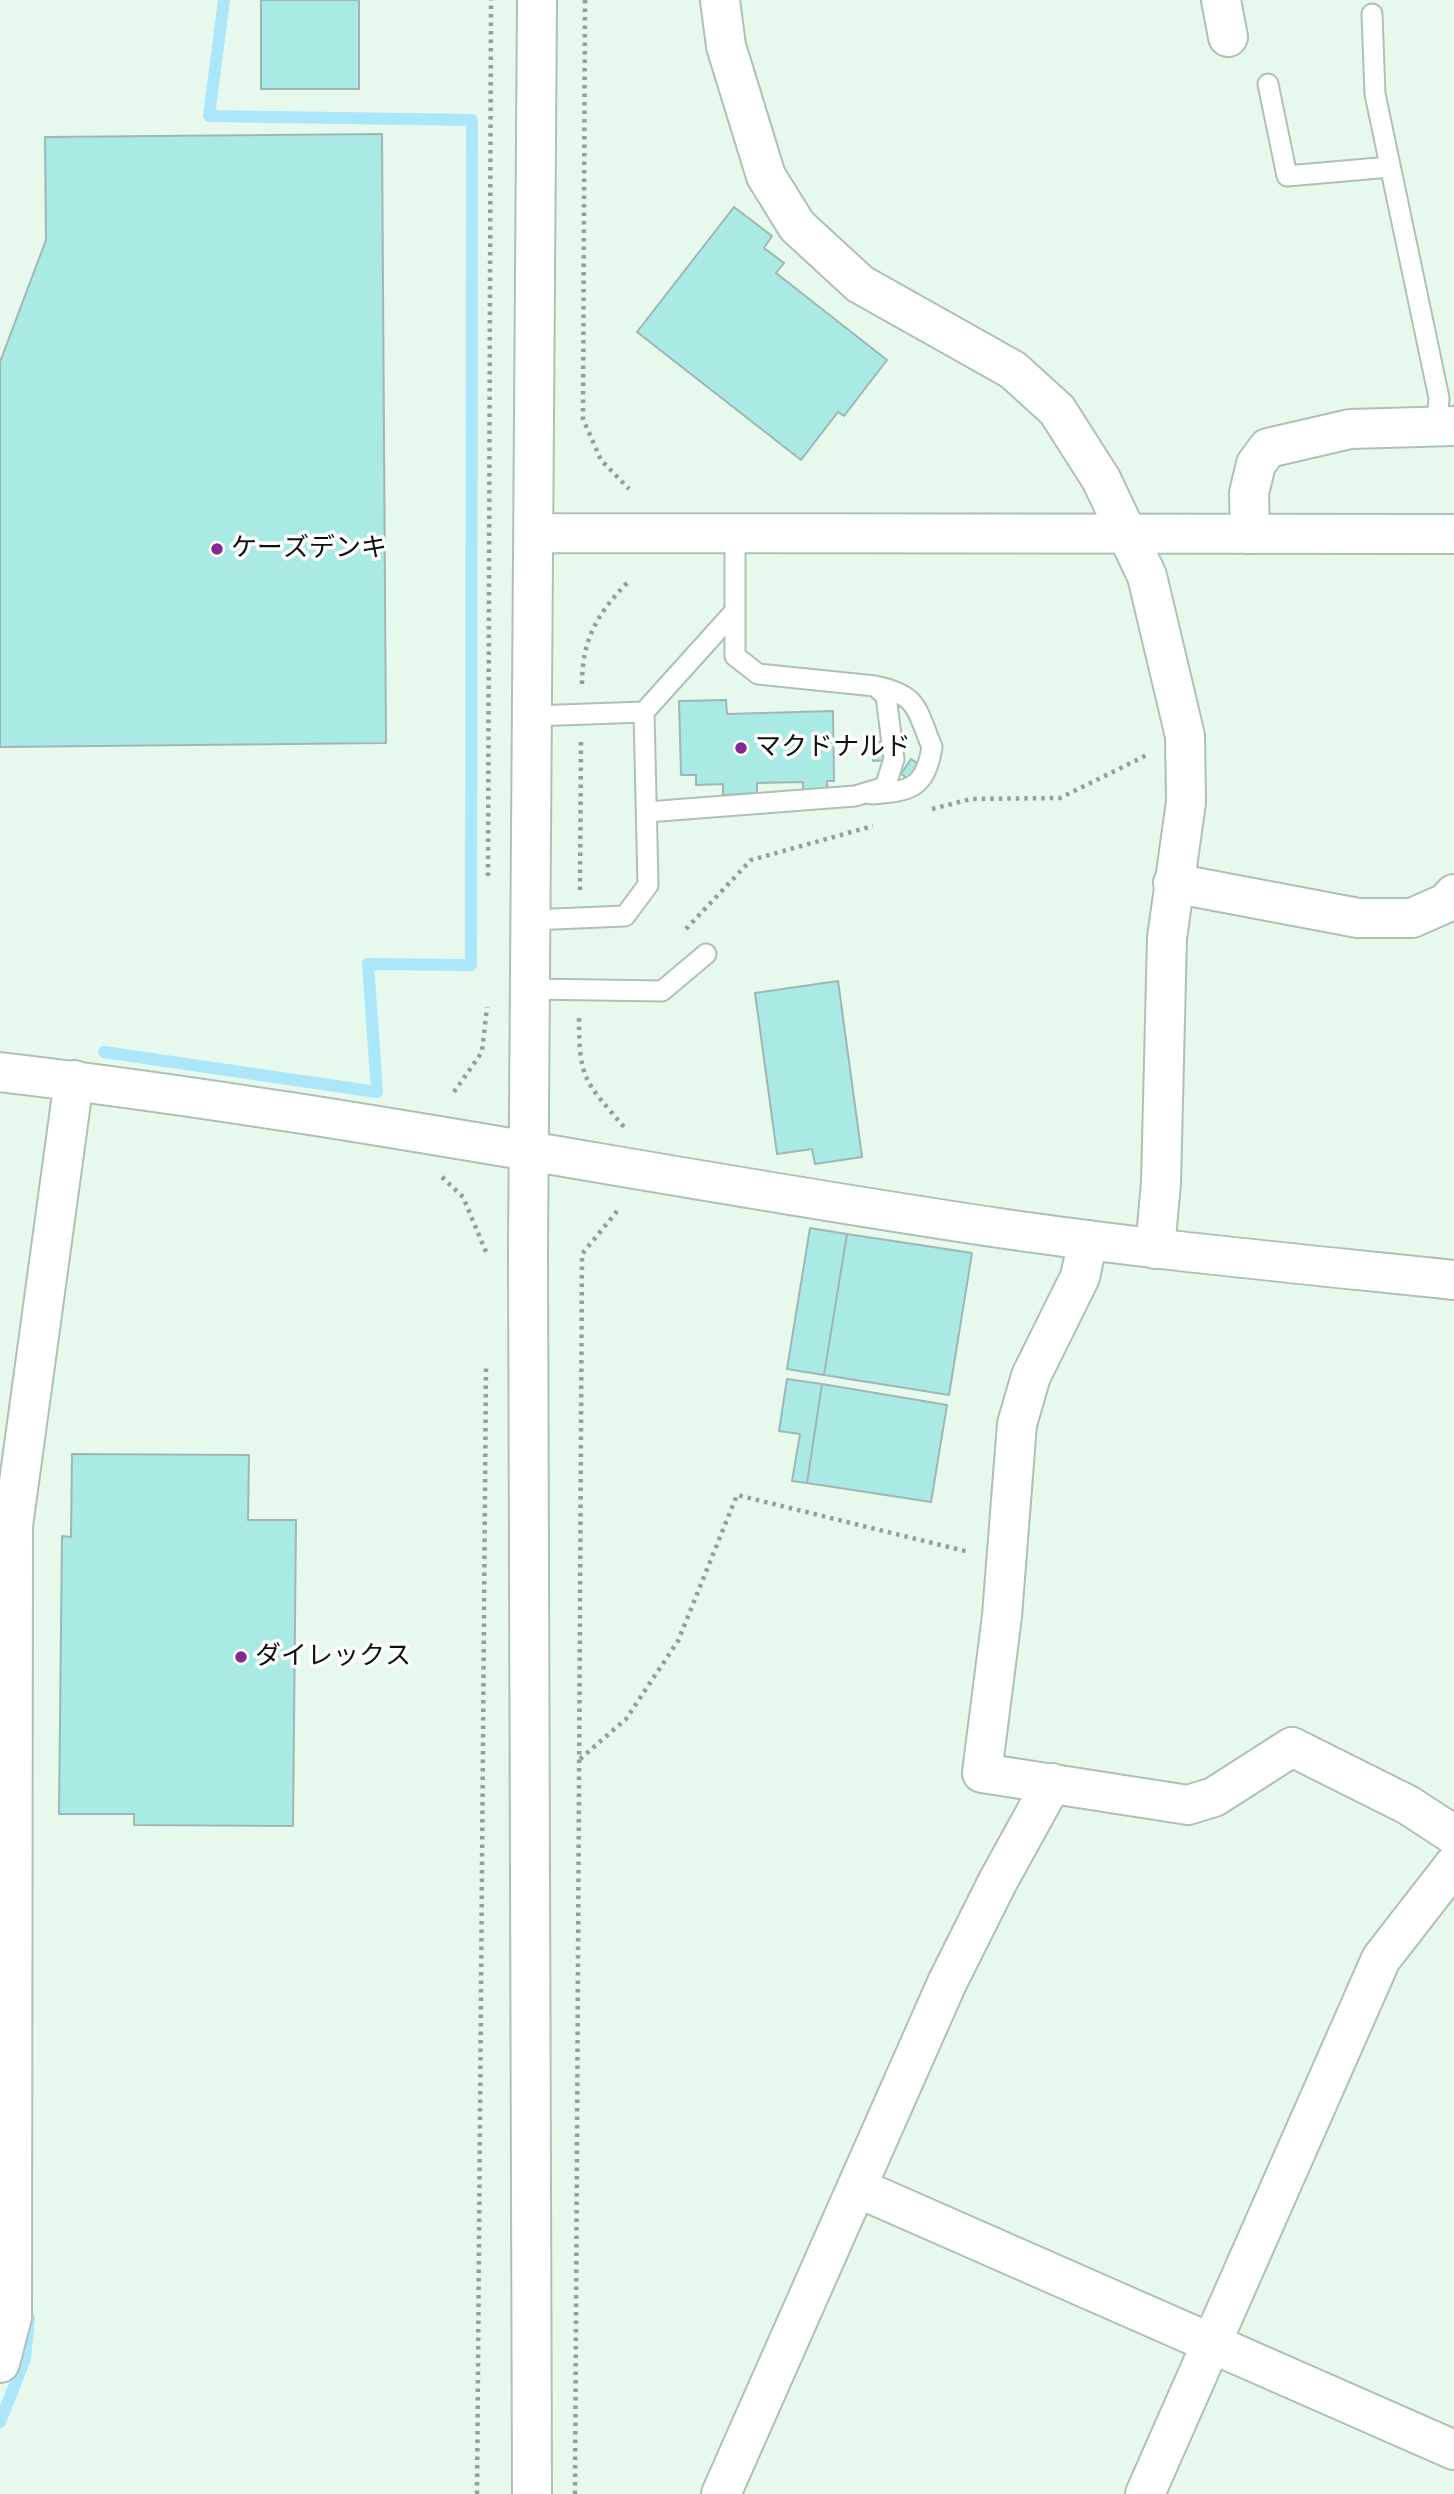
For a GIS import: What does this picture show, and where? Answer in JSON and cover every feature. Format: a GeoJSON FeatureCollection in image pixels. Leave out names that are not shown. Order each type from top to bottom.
{"type":"FeatureCollection","features":[{"type":"Feature","properties":{"kind":"street"},"geometry":{"type":"LineString","coordinates":[[532,2494],[530,1150],[537,0]]}},
{"type":"Feature","properties":{"kind":"street"},"geometry":{"type":"LineString","coordinates":[[720,0],[726,46],[766,176],[797,226],[860,284],[1013,370],[1057,410],[1101,479],[1128,532],[1154,597],[1185,736],[1186,802],[1167,937],[1161,1183],[1155,1249]]}},
{"type":"Feature","properties":{"kind":"street"},"geometry":{"type":"LineString","coordinates":[[1221,0],[1228,37]]}},
{"type":"Feature","properties":{"kind":"street"},"geometry":{"type":"LineString","coordinates":[[1250,534],[1249,493],[1256,464],[1268,448],[1350,429],[1446,425]]}},
{"type":"Feature","properties":{"kind":"street"},"geometry":{"type":"LineString","coordinates":[[533,533],[1454,534]]}},
{"type":"Feature","properties":{"kind":"street"},"geometry":{"type":"LineString","coordinates":[[1173,883],[1358,918],[1412,918],[1446,903],[1454,894]]}},
{"type":"Feature","properties":{"kind":"street"},"geometry":{"type":"LineString","coordinates":[[0,1072],[74,1080],[530,1150],[1088,1240],[1454,1280]]}},
{"type":"Feature","properties":{"kind":"street"},"geometry":{"type":"LineString","coordinates":[[0,2363],[12,2317],[13,1527],[74,1080]]}},
{"type":"Feature","properties":{"kind":"street"},"geometry":{"type":"LineString","coordinates":[[1088,1240],[1080,1277],[1031,1376],[1017,1424],[1007,1561],[982,1773],[1188,1805],[1214,1797],[1292,1747],[1408,1805],[1454,1835]]}},
{"type":"Feature","properties":{"kind":"street"},"geometry":{"type":"LineString","coordinates":[[721,2494],[947,1983],[998,1881],[1052,1783]]}},
{"type":"Feature","properties":{"kind":"street"},"geometry":{"type":"LineString","coordinates":[[1145,2494],[1381,1959],[1454,1865]]}},
{"type":"Feature","properties":{"kind":"street"},"geometry":{"type":"LineString","coordinates":[[858,2188],[1454,2450]]}},
{"type":"Feature","properties":{"kind":"lane"},"geometry":{"type":"LineString","coordinates":[[1372,14],[1375,94],[1446,425]]}},
{"type":"Feature","properties":{"kind":"lane"},"geometry":{"type":"LineString","coordinates":[[1268,84],[1287,176],[1390,167]]}},
{"type":"Feature","properties":{"kind":"lane"},"geometry":{"type":"LineString","coordinates":[[647,812],[908,791],[922,779],[930,761],[932,747],[913,704],[902,691],[758,674],[735,656],[735,533]]}},
{"type":"Feature","properties":{"kind":"lane"},"geometry":{"type":"LineString","coordinates":[[531,920],[625,916],[648,884],[644,712],[736,611]]}},
{"type":"Feature","properties":{"kind":"lane"},"geometry":{"type":"LineString","coordinates":[[855,796],[885,787],[894,759],[886,696],[875,686]]}},
{"type":"Feature","properties":{"kind":"lane"},"geometry":{"type":"LineString","coordinates":[[532,716],[644,712]]}},
{"type":"Feature","properties":{"kind":"lane"},"geometry":{"type":"LineString","coordinates":[[531,989],[662,990],[706,954]]}},
{"type":"Feature","properties":{"kind":"path"},"geometry":{"type":"LineString","coordinates":[[488,885],[491,0]]}},
{"type":"Feature","properties":{"kind":"path"},"geometry":{"type":"LineString","coordinates":[[585,0],[583,419],[601,460],[629,489]]}},
{"type":"Feature","properties":{"kind":"path"},"geometry":{"type":"LineString","coordinates":[[580,918],[582,657],[601,609],[627,583]]}},
{"type":"Feature","properties":{"kind":"path"},"geometry":{"type":"LineString","coordinates":[[919,813],[971,799],[1059,798],[1185,736]]}},
{"type":"Feature","properties":{"kind":"path"},"geometry":{"type":"LineString","coordinates":[[680,935],[751,860],[880,824]]}},
{"type":"Feature","properties":{"kind":"path"},"geometry":{"type":"LineString","coordinates":[[579,990],[579,1060],[587,1084],[624,1127]]}},
{"type":"Feature","properties":{"kind":"path"},"geometry":{"type":"LineString","coordinates":[[454,1092],[482,1052],[488,995]]}},
{"type":"Feature","properties":{"kind":"path"},"geometry":{"type":"LineString","coordinates":[[434,1169],[463,1197],[486,1251],[486,1265]]}},
{"type":"Feature","properties":{"kind":"path"},"geometry":{"type":"LineString","coordinates":[[575,2494],[582,1254],[618,1210]]}},
{"type":"Feature","properties":{"kind":"path"},"geometry":{"type":"LineString","coordinates":[[477,2494],[486,1361]]}},
{"type":"Feature","properties":{"kind":"path"},"geometry":{"type":"LineString","coordinates":[[579,1759],[626,1719],[678,1641],[737,1494],[1007,1561]]}},
{"type":"Feature","properties":{"kind":"building"},"geometry":{"type":"Polygon","coordinates":[[[261,0],[359,0],[359,89],[261,89],[261,0]]]}},
{"type":"Feature","properties":{"kind":"building"},"geometry":{"type":"Polygon","coordinates":[[[382,134],[386,743],[0,747],[0,362],[46,240],[45,137],[382,134]]]}},
{"type":"Feature","properties":{"kind":"building"},"geometry":{"type":"Polygon","coordinates":[[[734,207],[772,236],[764,248],[784,263],[776,273],[887,360],[844,416],[838,412],[801,460],[637,332],[734,207]]]}},
{"type":"Feature","properties":{"kind":"building"},"geometry":{"type":"Polygon","coordinates":[[[726,700],[727,714],[833,711],[834,781],[827,781],[828,795],[803,795],[803,782],[757,783],[757,793],[723,795],[723,784],[696,785],[696,775],[681,775],[679,701],[726,700]]]}},
{"type":"Feature","properties":{"kind":"building"},"geometry":{"type":"Polygon","coordinates":[[[873,742],[888,742],[888,760],[873,761],[873,742]]]}},
{"type":"Feature","properties":{"kind":"building"},"geometry":{"type":"Polygon","coordinates":[[[911,759],[922,766],[912,781],[901,774],[911,759]]]}},
{"type":"Feature","properties":{"kind":"building"},"geometry":{"type":"Polygon","coordinates":[[[838,981],[862,1157],[815,1164],[812,1149],[777,1154],[755,993],[838,981]]]}},
{"type":"Feature","properties":{"kind":"building"},"geometry":{"type":"Polygon","coordinates":[[[810,1228],[847,1234],[824,1375],[787,1369],[810,1228]]]}},
{"type":"Feature","properties":{"kind":"building"},"geometry":{"type":"Polygon","coordinates":[[[847,1234],[972,1253],[949,1395],[824,1375],[847,1234]]]}},
{"type":"Feature","properties":{"kind":"building"},"geometry":{"type":"Polygon","coordinates":[[[787,1379],[822,1384],[807,1483],[792,1481],[800,1434],[779,1431],[787,1379]]]}},
{"type":"Feature","properties":{"kind":"building"},"geometry":{"type":"Polygon","coordinates":[[[822,1384],[947,1405],[931,1502],[807,1483],[822,1384]]]}},
{"type":"Feature","properties":{"kind":"building"},"geometry":{"type":"Polygon","coordinates":[[[72,1454],[249,1455],[248,1520],[296,1520],[293,1826],[134,1825],[134,1814],[59,1814],[62,1536],[71,1537],[72,1454]]]}},
{"type":"Feature","properties":{"kind":"waterway"},"geometry":{"type":"LineString","coordinates":[[104,1052],[377,1092],[368,964],[471,965],[472,120],[209,116],[224,0]]}},
{"type":"Feature","properties":{"kind":"waterway"},"geometry":{"type":"LineString","coordinates":[[0,2422],[25,2359],[29,2318]]}},
{"type":"Feature","properties":{"kind":"place","name":"ケーズデンキ"},"geometry":{"type":"Point","coordinates":[217,549]}},
{"type":"Feature","properties":{"kind":"place","name":"マクドナルド"},"geometry":{"type":"Point","coordinates":[741,748]}},
{"type":"Feature","properties":{"kind":"place","name":"ダイレックス"},"geometry":{"type":"Point","coordinates":[241,1657]}}]}
